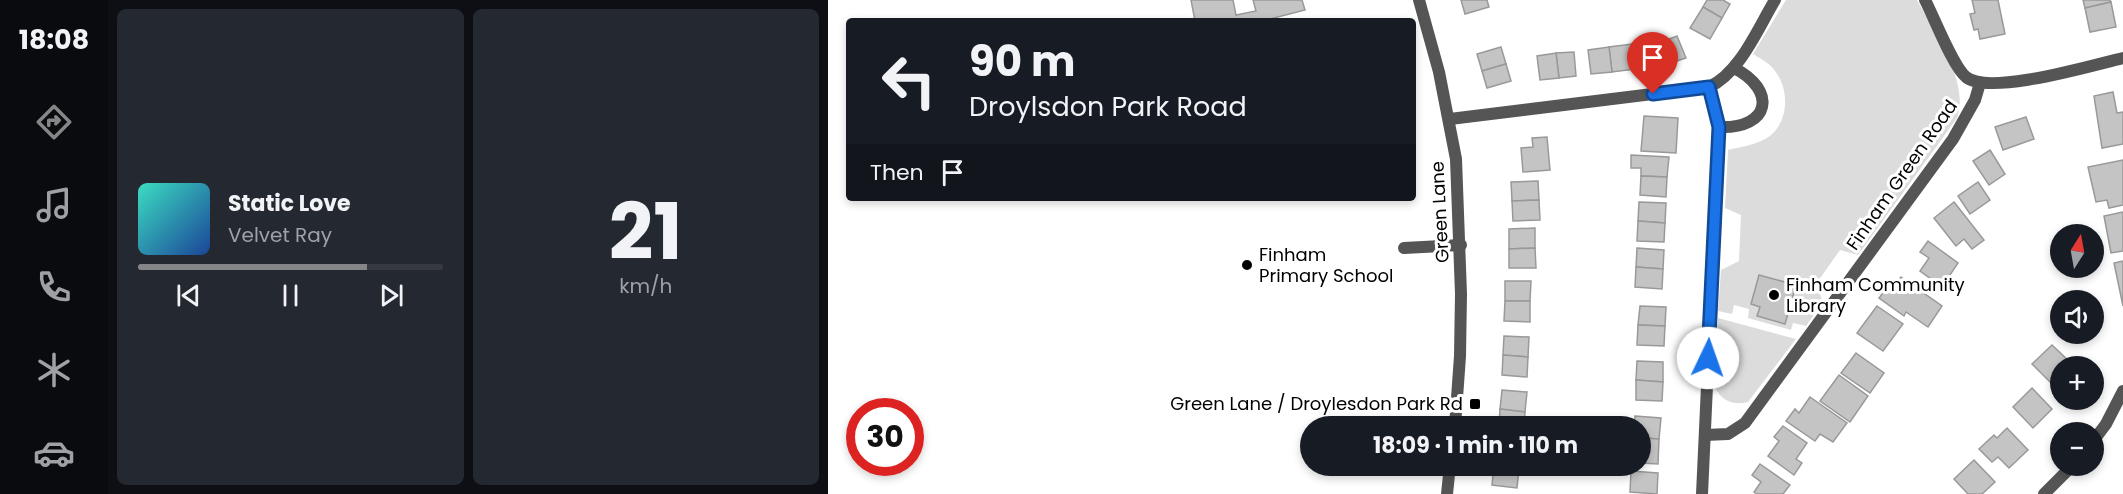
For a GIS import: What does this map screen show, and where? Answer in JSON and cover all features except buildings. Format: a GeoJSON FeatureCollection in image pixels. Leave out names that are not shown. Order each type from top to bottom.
{"type":"FeatureCollection","features":[{"type":"Feature","properties":{"kind":"street","name":"Green Lane"},"geometry":{"type":"LineString","coordinates":[[1419,0],[1450,119],[1456,159],[1461,245],[1460,356],[1456,416]]}},
{"type":"Feature","properties":{"kind":"street"},"geometry":{"type":"LineString","coordinates":[[1450,119],[1709,87],[1723,80],[1734,68],[1775,0]]}},
{"type":"Feature","properties":{"kind":"street"},"geometry":{"type":"LineString","coordinates":[[1925,0],[1959,70],[1966,77],[1980,83],[2014,82],[2123,58]]}},
{"type":"Feature","properties":{"kind":"street"},"geometry":{"type":"LineString","coordinates":[[1719,127],[1744,126],[1755,120],[1762,107],[1757,87],[1747,76],[1734,68]]}},
{"type":"Feature","properties":{"kind":"street","name":"Finham Green Road"},"geometry":{"type":"LineString","coordinates":[[1705,435],[1728,434],[1745,423],[1953,139],[1975,100],[1980,83]]}},
{"type":"Feature","properties":{"kind":"street"},"geometry":{"type":"LineString","coordinates":[[1702,494],[1719,127],[1709,87]]}},
{"type":"Feature","properties":{"kind":"street"},"geometry":{"type":"LineString","coordinates":[[1404,248],[1461,245]]}},
{"type":"Feature","properties":{"kind":"street"},"geometry":{"type":"LineString","coordinates":[[2104,427],[2123,391]]}},
{"type":"Feature","properties":{"kind":"street"},"geometry":{"type":"LineString","coordinates":[[1447,494],[1449,476]]}},
{"type":"Feature","properties":{"kind":"street"},"geometry":{"type":"LineString","coordinates":[[2044,494],[2062,476]]}},
{"type":"Feature","properties":{"kind":"shaded area"},"geometry":{"type":"Polygon","coordinates":[[[1786,0],[1917,0],[1941,42],[1955,73],[1960,104],[1957,118],[1858,255],[1840,250],[1816,284],[1823,302],[1806,326],[1793,323],[1791,330],[1748,318],[1749,309],[1734,305],[1732,314],[1718,311],[1721,270],[1739,261],[1741,215],[1725,208],[1728,150],[1765,139],[1775,131],[1783,117],[1785,101],[1779,78],[1771,66],[1753,54],[1786,0]]]}},
{"type":"Feature","properties":{"kind":"shaded area"},"geometry":{"type":"Polygon","coordinates":[[[1718,318],[1796,339],[1748,402],[1728,401],[1715,387],[1718,318]]]}},
{"type":"Feature","properties":{"kind":"place","name":"Finham Primary School"},"geometry":{"type":"Point","coordinates":[1247,265]}},
{"type":"Feature","properties":{"kind":"place","name":"Finham Community Library"},"geometry":{"type":"Point","coordinates":[1774,295]}},
{"type":"Feature","properties":{"kind":"place","name":"Green Lane / Droylesdon Park Rd"},"geometry":{"type":"Point","coordinates":[1475,404]}},
{"type":"Feature","properties":{"kind":"route"},"geometry":{"type":"LineString","coordinates":[[1653,94],[1709,87],[1717,116],[1719,127],[1708,358]]}}]}
